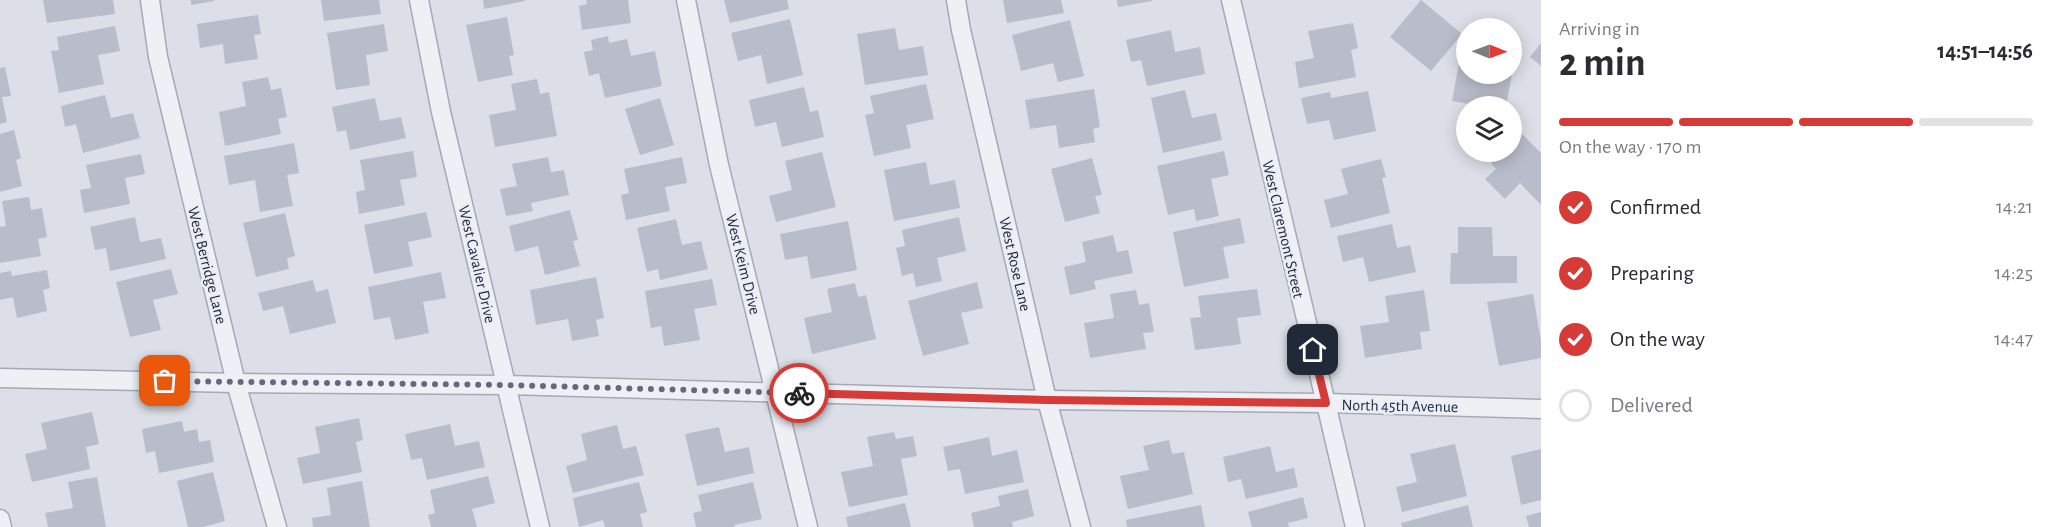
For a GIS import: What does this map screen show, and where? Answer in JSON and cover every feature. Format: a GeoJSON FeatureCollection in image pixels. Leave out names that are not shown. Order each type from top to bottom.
{"type":"FeatureCollection","features":[{"type":"Feature","properties":{"kind":"street","name":"West Berridge Lane"},"geometry":{"type":"LineString","coordinates":[[150,0],[158,57],[236,383],[277,527]]}},
{"type":"Feature","properties":{"kind":"street","name":"West Cavalier Drive"},"geometry":{"type":"LineString","coordinates":[[419,0],[441,112],[540,527]]}},
{"type":"Feature","properties":{"kind":"street","name":"West Keim Drive"},"geometry":{"type":"LineString","coordinates":[[686,0],[719,165],[808,527]]}},
{"type":"Feature","properties":{"kind":"street","name":"West Rose Lane"},"geometry":{"type":"LineString","coordinates":[[956,0],[1047,400],[1081,527]]}},
{"type":"Feature","properties":{"kind":"street","name":"West Claremont Street"},"geometry":{"type":"LineString","coordinates":[[1231,0],[1355,527]]}},
{"type":"Feature","properties":{"kind":"street","name":"North 45th Avenue"},"geometry":{"type":"LineString","coordinates":[[0,378],[505,385],[1047,400],[1326,403],[1541,409]]}},
{"type":"Feature","properties":{"kind":"street"},"geometry":{"type":"LineString","coordinates":[[0,519],[2,527]]}},
{"type":"Feature","properties":{"kind":"building"},"geometry":{"type":"Polygon","coordinates":[[[43,0],[113,0],[115,14],[47,23],[43,0]]]}},
{"type":"Feature","properties":{"kind":"building"},"geometry":{"type":"Polygon","coordinates":[[[191,0],[214,0],[214,1],[191,5],[191,0]]]}},
{"type":"Feature","properties":{"kind":"building"},"geometry":{"type":"Polygon","coordinates":[[[321,0],[379,0],[381,14],[324,21],[321,0]]]}},
{"type":"Feature","properties":{"kind":"building"},"geometry":{"type":"Polygon","coordinates":[[[483,0],[525,0],[525,1],[484,9],[483,0]]]}},
{"type":"Feature","properties":{"kind":"building"},"geometry":{"type":"Polygon","coordinates":[[[586,0],[628,0],[631,23],[582,30],[579,6],[587,4],[586,0]]]}},
{"type":"Feature","properties":{"kind":"building"},"geometry":{"type":"Polygon","coordinates":[[[724,0],[787,0],[789,9],[730,23],[724,0]]]}},
{"type":"Feature","properties":{"kind":"building"},"geometry":{"type":"Polygon","coordinates":[[[1003,0],[1061,0],[1064,13],[1007,23],[1003,0]]]}},
{"type":"Feature","properties":{"kind":"building"},"geometry":{"type":"Polygon","coordinates":[[[1117,0],[1152,0],[1152,1],[1118,7],[1117,0]]]}},
{"type":"Feature","properties":{"kind":"building"},"geometry":{"type":"Polygon","coordinates":[[[1421,0],[1456,29],[1456,41],[1431,71],[1390,37],[1421,0]]]}},
{"type":"Feature","properties":{"kind":"building"},"geometry":{"type":"Polygon","coordinates":[[[258,15],[261,34],[254,35],[258,59],[225,64],[223,44],[200,48],[197,24],[258,15]]]}},
{"type":"Feature","properties":{"kind":"building"},"geometry":{"type":"Polygon","coordinates":[[[507,17],[514,55],[509,56],[513,75],[478,82],[466,25],[507,17]]]}},
{"type":"Feature","properties":{"kind":"building"},"geometry":{"type":"Polygon","coordinates":[[[790,19],[803,75],[767,84],[761,55],[738,61],[731,33],[790,19]]]}},
{"type":"Feature","properties":{"kind":"building"},"geometry":{"type":"Polygon","coordinates":[[[1070,20],[1084,76],[1058,82],[1053,63],[1021,71],[1012,35],[1070,20]]]}},
{"type":"Feature","properties":{"kind":"building"},"geometry":{"type":"Polygon","coordinates":[[[1353,23],[1358,48],[1351,50],[1356,77],[1299,88],[1295,62],[1314,58],[1308,31],[1353,23]]]}},
{"type":"Feature","properties":{"kind":"building"},"geometry":{"type":"Polygon","coordinates":[[[384,24],[388,51],[366,55],[370,85],[336,90],[327,33],[384,24]]]}},
{"type":"Feature","properties":{"kind":"building"},"geometry":{"type":"Polygon","coordinates":[[[115,26],[120,51],[98,55],[104,84],[59,93],[51,51],[59,50],[57,37],[115,26]]]}},
{"type":"Feature","properties":{"kind":"building"},"geometry":{"type":"Polygon","coordinates":[[[895,28],[899,50],[923,46],[928,75],[865,85],[857,34],[895,28]]]}},
{"type":"Feature","properties":{"kind":"building"},"geometry":{"type":"Polygon","coordinates":[[[1171,30],[1175,52],[1200,47],[1205,74],[1147,86],[1141,60],[1131,62],[1126,40],[1171,30]]]}},
{"type":"Feature","properties":{"kind":"building"},"geometry":{"type":"Polygon","coordinates":[[[608,36],[609,43],[627,39],[631,56],[655,51],[662,86],[605,98],[599,73],[589,76],[584,52],[593,50],[591,40],[608,36]]]}},
{"type":"Feature","properties":{"kind":"building"},"geometry":{"type":"Polygon","coordinates":[[[1541,43],[1541,66],[1530,57],[1541,43]]]}},
{"type":"Feature","properties":{"kind":"building"},"geometry":{"type":"Polygon","coordinates":[[[5,67],[11,96],[2,97],[7,122],[0,124],[0,68],[5,67]]]}},
{"type":"Feature","properties":{"kind":"building"},"geometry":{"type":"Polygon","coordinates":[[[268,77],[271,90],[281,88],[287,117],[278,119],[281,134],[225,146],[219,112],[246,106],[242,82],[268,77]]]}},
{"type":"Feature","properties":{"kind":"building"},"geometry":{"type":"Polygon","coordinates":[[[537,79],[540,94],[549,92],[557,136],[495,147],[489,115],[516,110],[511,84],[537,79]]]}},
{"type":"Feature","properties":{"kind":"building"},"geometry":{"type":"Polygon","coordinates":[[[1456,80],[1456,84],[1510,84],[1508,96],[1456,96],[1456,102],[1452,101],[1456,80]]]}},
{"type":"Feature","properties":{"kind":"building"},"geometry":{"type":"Polygon","coordinates":[[[926,84],[934,119],[906,125],[911,148],[874,156],[865,115],[874,113],[870,96],[926,84]]]}},
{"type":"Feature","properties":{"kind":"building"},"geometry":{"type":"Polygon","coordinates":[[[804,87],[810,112],[818,110],[824,137],[782,147],[776,122],[755,127],[749,100],[804,87]]]}},
{"type":"Feature","properties":{"kind":"building"},"geometry":{"type":"Polygon","coordinates":[[[1094,89],[1100,127],[1093,129],[1095,142],[1059,148],[1056,125],[1030,129],[1025,100],[1094,89]]]}},
{"type":"Feature","properties":{"kind":"building"},"geometry":{"type":"Polygon","coordinates":[[[1185,90],[1192,118],[1216,113],[1222,140],[1163,153],[1151,98],[1185,90]]]}},
{"type":"Feature","properties":{"kind":"building"},"geometry":{"type":"Polygon","coordinates":[[[1368,91],[1376,131],[1334,140],[1329,120],[1307,124],[1301,98],[1330,92],[1331,98],[1368,91]]]}},
{"type":"Feature","properties":{"kind":"building"},"geometry":{"type":"Polygon","coordinates":[[[105,95],[111,118],[133,113],[140,138],[83,153],[76,124],[65,127],[61,106],[105,95]]]}},
{"type":"Feature","properties":{"kind":"building"},"geometry":{"type":"Polygon","coordinates":[[[375,98],[380,121],[401,117],[406,138],[350,150],[346,130],[337,132],[332,107],[375,98]]]}},
{"type":"Feature","properties":{"kind":"building"},"geometry":{"type":"Polygon","coordinates":[[[660,98],[674,145],[640,155],[625,109],[660,98]]]}},
{"type":"Feature","properties":{"kind":"building"},"geometry":{"type":"Polygon","coordinates":[[[14,130],[21,158],[16,160],[22,186],[0,192],[0,134],[14,130]]]}},
{"type":"Feature","properties":{"kind":"building"},"geometry":{"type":"Polygon","coordinates":[[[1522,134],[1541,153],[1541,205],[1520,183],[1505,199],[1485,179],[1496,169],[1491,163],[1522,162],[1522,134]]]}},
{"type":"Feature","properties":{"kind":"building"},"geometry":{"type":"Polygon","coordinates":[[[294,143],[299,173],[287,175],[293,206],[260,212],[255,180],[229,185],[224,156],[294,143]]]}},
{"type":"Feature","properties":{"kind":"building"},"geometry":{"type":"Polygon","coordinates":[[[413,151],[417,177],[400,180],[405,205],[359,214],[356,192],[365,190],[360,160],[413,151]]]}},
{"type":"Feature","properties":{"kind":"building"},"geometry":{"type":"Polygon","coordinates":[[[1224,151],[1229,175],[1211,179],[1219,216],[1196,221],[1194,209],[1168,215],[1157,166],[1224,151]]]}},
{"type":"Feature","properties":{"kind":"building"},"geometry":{"type":"Polygon","coordinates":[[[822,152],[836,207],[776,222],[769,196],[792,190],[785,161],[822,152]]]}},
{"type":"Feature","properties":{"kind":"building"},"geometry":{"type":"Polygon","coordinates":[[[141,154],[145,174],[125,178],[130,204],[84,213],[80,190],[91,188],[86,165],[141,154]]]}},
{"type":"Feature","properties":{"kind":"building"},"geometry":{"type":"Polygon","coordinates":[[[548,157],[551,172],[564,170],[569,195],[531,203],[533,211],[506,216],[500,189],[517,186],[512,164],[548,157]]]}},
{"type":"Feature","properties":{"kind":"building"},"geometry":{"type":"Polygon","coordinates":[[[682,157],[687,183],[665,187],[670,211],[626,220],[621,195],[629,193],[624,169],[682,157]]]}},
{"type":"Feature","properties":{"kind":"building"},"geometry":{"type":"Polygon","coordinates":[[[1092,158],[1102,195],[1095,196],[1100,213],[1065,222],[1051,169],[1092,158]]]}},
{"type":"Feature","properties":{"kind":"building"},"geometry":{"type":"Polygon","coordinates":[[[1381,159],[1386,177],[1382,178],[1390,213],[1331,228],[1324,200],[1348,194],[1341,169],[1381,159]]]}},
{"type":"Feature","properties":{"kind":"building"},"geometry":{"type":"Polygon","coordinates":[[[926,162],[930,185],[955,180],[960,208],[894,221],[884,170],[926,162]]]}},
{"type":"Feature","properties":{"kind":"building"},"geometry":{"type":"Polygon","coordinates":[[[29,197],[31,210],[42,208],[47,237],[38,239],[41,256],[0,263],[0,227],[6,226],[2,201],[29,197]]]}},
{"type":"Feature","properties":{"kind":"building"},"geometry":{"type":"Polygon","coordinates":[[[570,210],[578,240],[573,241],[580,266],[545,275],[538,246],[515,252],[509,226],[570,210]]]}},
{"type":"Feature","properties":{"kind":"building"},"geometry":{"type":"Polygon","coordinates":[[[426,212],[432,237],[408,242],[413,266],[374,274],[364,225],[426,212]]]}},
{"type":"Feature","properties":{"kind":"building"},"geometry":{"type":"Polygon","coordinates":[[[285,213],[295,256],[287,258],[289,269],[256,277],[243,223],[285,213]]]}},
{"type":"Feature","properties":{"kind":"building"},"geometry":{"type":"Polygon","coordinates":[[[135,217],[140,242],[161,238],[166,259],[110,271],[106,248],[95,250],[90,227],[135,217]]]}},
{"type":"Feature","properties":{"kind":"building"},"geometry":{"type":"Polygon","coordinates":[[[959,217],[966,251],[937,258],[942,281],[916,287],[913,273],[902,276],[896,248],[905,246],[902,230],[959,217]]]}},
{"type":"Feature","properties":{"kind":"building"},"geometry":{"type":"Polygon","coordinates":[[[1240,218],[1245,243],[1223,247],[1229,278],[1184,287],[1173,232],[1240,218]]]}},
{"type":"Feature","properties":{"kind":"building"},"geometry":{"type":"Polygon","coordinates":[[[676,219],[682,245],[701,241],[708,269],[660,280],[658,269],[647,272],[637,228],[676,219]]]}},
{"type":"Feature","properties":{"kind":"building"},"geometry":{"type":"Polygon","coordinates":[[[848,221],[857,270],[811,279],[807,256],[785,260],[780,234],[848,221]]]}},
{"type":"Feature","properties":{"kind":"building"},"geometry":{"type":"Polygon","coordinates":[[[1392,224],[1397,248],[1410,245],[1416,272],[1369,282],[1363,257],[1343,262],[1337,236],[1392,224]]]}},
{"type":"Feature","properties":{"kind":"building"},"geometry":{"type":"Polygon","coordinates":[[[1458,227],[1492,227],[1493,256],[1517,256],[1517,283],[1450,284],[1451,253],[1458,253],[1458,227]]]}},
{"type":"Feature","properties":{"kind":"building"},"geometry":{"type":"Polygon","coordinates":[[[1113,235],[1117,252],[1128,250],[1133,273],[1094,281],[1096,289],[1070,295],[1064,267],[1086,262],[1082,242],[1113,235]]]}},
{"type":"Feature","properties":{"kind":"building"},"geometry":{"type":"Polygon","coordinates":[[[171,269],[178,294],[153,300],[161,330],[130,337],[116,282],[171,269]]]}},
{"type":"Feature","properties":{"kind":"building"},"geometry":{"type":"Polygon","coordinates":[[[47,270],[50,288],[43,290],[47,311],[17,318],[13,297],[0,300],[0,273],[11,271],[12,276],[47,270]]]}},
{"type":"Feature","properties":{"kind":"building"},"geometry":{"type":"Polygon","coordinates":[[[441,272],[446,298],[423,302],[429,333],[395,340],[390,317],[374,320],[368,287],[441,272]]]}},
{"type":"Feature","properties":{"kind":"building"},"geometry":{"type":"Polygon","coordinates":[[[596,277],[604,318],[596,320],[599,336],[572,341],[568,319],[536,325],[530,290],[596,277]]]}},
{"type":"Feature","properties":{"kind":"building"},"geometry":{"type":"Polygon","coordinates":[[[712,279],[717,305],[694,309],[700,340],[664,346],[661,326],[651,328],[645,291],[712,279]]]}},
{"type":"Feature","properties":{"kind":"building"},"geometry":{"type":"Polygon","coordinates":[[[313,280],[316,292],[328,289],[336,323],[290,334],[283,306],[263,311],[258,293],[313,280]]]}},
{"type":"Feature","properties":{"kind":"building"},"geometry":{"type":"Polygon","coordinates":[[[977,282],[983,308],[961,313],[969,344],[923,356],[908,301],[977,282]]]}},
{"type":"Feature","properties":{"kind":"building"},"geometry":{"type":"Polygon","coordinates":[[[855,283],[858,297],[866,295],[876,339],[812,354],[804,318],[832,312],[827,289],[855,283]]]}},
{"type":"Feature","properties":{"kind":"building"},"geometry":{"type":"Polygon","coordinates":[[[1257,289],[1261,315],[1237,318],[1241,344],[1195,350],[1190,318],[1201,317],[1198,296],[1257,289]]]}},
{"type":"Feature","properties":{"kind":"building"},"geometry":{"type":"Polygon","coordinates":[[[1136,290],[1139,305],[1149,303],[1154,332],[1143,333],[1146,349],[1090,358],[1084,323],[1114,318],[1110,294],[1136,290]]]}},
{"type":"Feature","properties":{"kind":"building"},"geometry":{"type":"Polygon","coordinates":[[[1424,290],[1430,331],[1420,332],[1422,349],[1365,358],[1360,326],[1389,322],[1385,296],[1424,290]]]}},
{"type":"Feature","properties":{"kind":"building"},"geometry":{"type":"Polygon","coordinates":[[[1533,294],[1541,341],[1541,358],[1499,366],[1487,302],[1533,294]]]}},
{"type":"Feature","properties":{"kind":"building"},"geometry":{"type":"Polygon","coordinates":[[[92,412],[99,444],[86,447],[90,469],[32,482],[25,454],[47,449],[41,423],[92,412]]]}},
{"type":"Feature","properties":{"kind":"building"},"geometry":{"type":"Polygon","coordinates":[[[359,418],[363,440],[356,442],[362,472],[303,484],[297,458],[320,453],[315,427],[359,418]]]}},
{"type":"Feature","properties":{"kind":"building"},"geometry":{"type":"Polygon","coordinates":[[[182,421],[184,432],[197,429],[199,442],[210,440],[214,462],[159,473],[155,451],[146,453],[142,429],[182,421]]]}},
{"type":"Feature","properties":{"kind":"building"},"geometry":{"type":"Polygon","coordinates":[[[450,424],[455,446],[479,441],[485,467],[427,480],[422,458],[411,460],[405,434],[450,424]]]}},
{"type":"Feature","properties":{"kind":"building"},"geometry":{"type":"Polygon","coordinates":[[[617,425],[623,449],[636,446],[644,475],[573,493],[566,466],[587,460],[581,434],[617,425]]]}},
{"type":"Feature","properties":{"kind":"building"},"geometry":{"type":"Polygon","coordinates":[[[719,427],[725,452],[749,447],[754,473],[697,486],[685,434],[719,427]]]}},
{"type":"Feature","properties":{"kind":"building"},"geometry":{"type":"Polygon","coordinates":[[[894,432],[896,439],[913,436],[917,456],[901,459],[908,495],[849,507],[841,472],[873,466],[867,437],[894,432]]]}},
{"type":"Feature","properties":{"kind":"building"},"geometry":{"type":"Polygon","coordinates":[[[989,437],[992,456],[1017,450],[1024,482],[965,494],[960,469],[948,471],[943,447],[989,437]]]}},
{"type":"Feature","properties":{"kind":"building"},"geometry":{"type":"Polygon","coordinates":[[[1169,440],[1172,454],[1184,452],[1193,494],[1128,509],[1120,476],[1149,470],[1143,446],[1169,440]]]}},
{"type":"Feature","properties":{"kind":"building"},"geometry":{"type":"Polygon","coordinates":[[[1455,444],[1467,496],[1402,512],[1396,487],[1417,482],[1410,454],[1455,444]]]}},
{"type":"Feature","properties":{"kind":"building"},"geometry":{"type":"Polygon","coordinates":[[[1270,446],[1276,472],[1294,468],[1298,487],[1246,499],[1241,479],[1228,482],[1223,457],[1270,446]]]}},
{"type":"Feature","properties":{"kind":"building"},"geometry":{"type":"Polygon","coordinates":[[[1541,449],[1541,500],[1521,505],[1511,456],[1541,449]]]}},
{"type":"Feature","properties":{"kind":"building"},"geometry":{"type":"Polygon","coordinates":[[[213,472],[225,521],[203,527],[188,527],[177,481],[213,472]]]}},
{"type":"Feature","properties":{"kind":"building"},"geometry":{"type":"Polygon","coordinates":[[[488,476],[495,503],[472,509],[477,527],[431,527],[428,515],[435,513],[430,490],[488,476]]]}},
{"type":"Feature","properties":{"kind":"building"},"geometry":{"type":"Polygon","coordinates":[[[97,477],[106,527],[48,527],[45,513],[73,508],[68,482],[97,477]]]}},
{"type":"Feature","properties":{"kind":"building"},"geometry":{"type":"Polygon","coordinates":[[[362,481],[370,527],[313,527],[312,518],[331,515],[327,488],[362,481]]]}},
{"type":"Feature","properties":{"kind":"building"},"geometry":{"type":"Polygon","coordinates":[[[639,482],[647,512],[640,514],[643,527],[605,527],[603,520],[579,527],[573,498],[639,482]]]}},
{"type":"Feature","properties":{"kind":"building"},"geometry":{"type":"Polygon","coordinates":[[[753,482],[762,519],[734,525],[735,527],[696,527],[693,513],[702,511],[698,495],[753,482]]]}},
{"type":"Feature","properties":{"kind":"building"},"geometry":{"type":"Polygon","coordinates":[[[1028,489],[1034,516],[1012,522],[1013,527],[974,527],[971,513],[1000,506],[998,496],[1028,489]]]}},
{"type":"Feature","properties":{"kind":"building"},"geometry":{"type":"Polygon","coordinates":[[[1303,497],[1308,518],[1288,523],[1289,527],[1252,527],[1248,512],[1303,497]]]}},
{"type":"Feature","properties":{"kind":"building"},"geometry":{"type":"Polygon","coordinates":[[[905,503],[911,527],[848,527],[846,517],[905,503]]]}},
{"type":"Feature","properties":{"kind":"building"},"geometry":{"type":"Polygon","coordinates":[[[1201,505],[1205,527],[1127,527],[1126,520],[1201,505]]]}},
{"type":"Feature","properties":{"kind":"building"},"geometry":{"type":"Polygon","coordinates":[[[1468,505],[1473,527],[1402,527],[1401,523],[1468,505]]]}},
{"type":"Feature","properties":{"kind":"building"},"geometry":{"type":"Polygon","coordinates":[[[1541,512],[1541,527],[1529,527],[1526,516],[1541,512]]]}},
{"type":"Feature","properties":{"kind":"way so far"},"geometry":{"type":"LineString","coordinates":[[165,381],[505,385],[799,393]]}},
{"type":"Feature","properties":{"kind":"route"},"geometry":{"type":"LineString","coordinates":[[799,393],[1047,400],[1326,403],[1313,350]]}}]}
